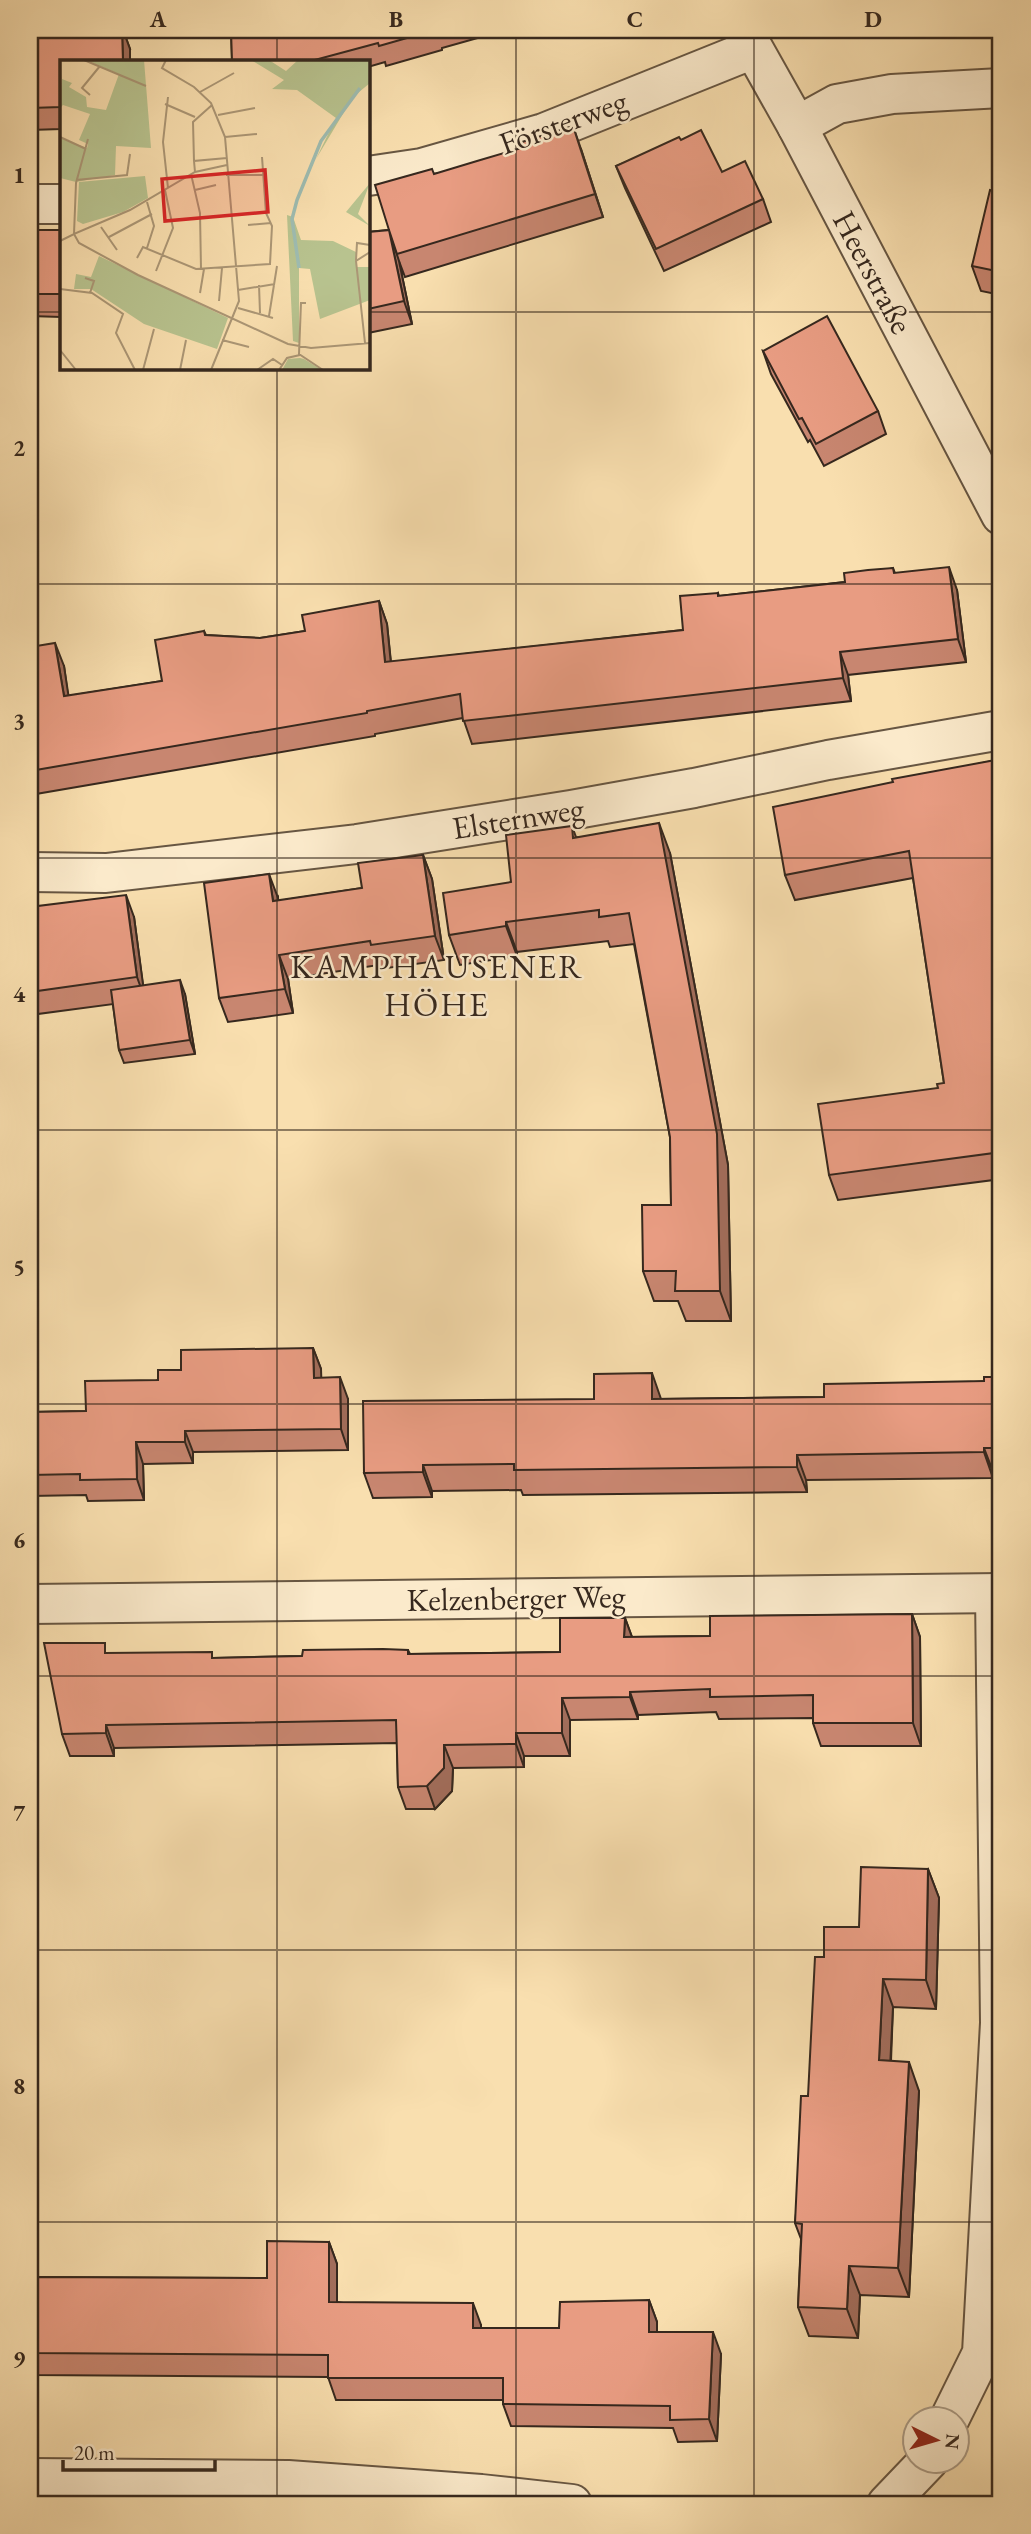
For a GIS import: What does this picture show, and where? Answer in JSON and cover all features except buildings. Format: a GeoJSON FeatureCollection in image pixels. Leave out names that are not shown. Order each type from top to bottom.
{"type":"FeatureCollection","features":[{"type":"Feature","properties":{"kind":"street","name":"Heerstraße"},"geometry":{"type":"LineString","coordinates":[[748,39],[797,126],[1001,515]]}},
{"type":"Feature","properties":{"kind":"street","name":"Försterweg"},"geometry":{"type":"LineString","coordinates":[[369,176],[422,169],[544,132],[748,39]]}},
{"type":"Feature","properties":{"kind":"street"},"geometry":{"type":"LineString","coordinates":[[797,126],[837,104],[892,93],[1001,88]]}},
{"type":"Feature","properties":{"kind":"street"},"geometry":{"type":"LineString","coordinates":[[30,204],[60,204]]}},
{"type":"Feature","properties":{"kind":"street","name":"Elsternweg"},"geometry":{"type":"LineString","coordinates":[[30,872],[106,873],[357,844],[571,810],[828,760],[1001,730]]}},
{"type":"Feature","properties":{"kind":"street"},"geometry":{"type":"LineString","coordinates":[[957,2404],[982,2353],[1000,2023],[998,1593]]}},
{"type":"Feature","properties":{"kind":"street","name":"Kelzenberger Weg"},"geometry":{"type":"LineString","coordinates":[[30,1604],[998,1593]]}},
{"type":"Feature","properties":{"kind":"street"},"geometry":{"type":"LineString","coordinates":[[887,2504],[916,2474]]}},
{"type":"Feature","properties":{"kind":"street"},"geometry":{"type":"LineString","coordinates":[[30,2478],[288,2480],[481,2494],[572,2504]]}},
{"type":"Feature","properties":{"kind":"district","name":"KAMPHAUSENER HÖHE"},"geometry":{"type":"Point","coordinates":[437,985]}}]}
